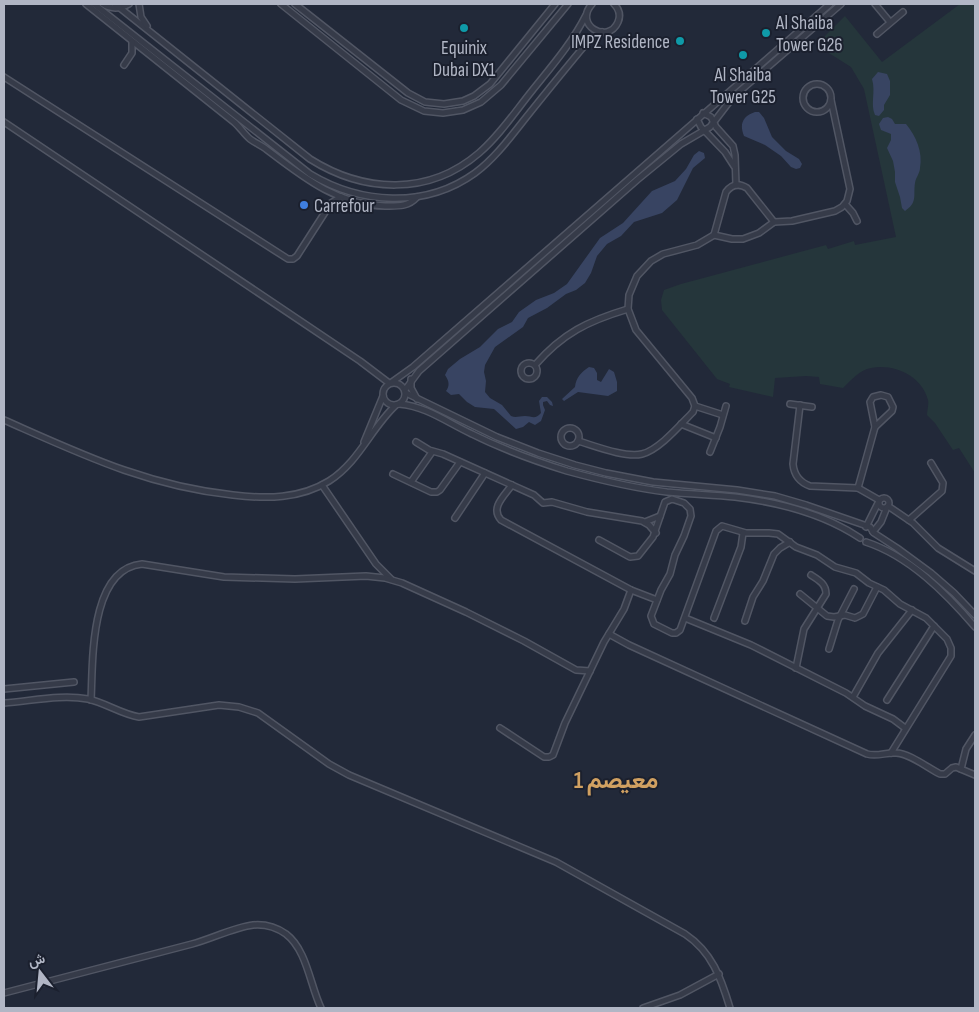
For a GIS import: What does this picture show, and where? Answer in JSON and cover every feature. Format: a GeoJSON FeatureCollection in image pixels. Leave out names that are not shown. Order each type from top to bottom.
{"type":"FeatureCollection","features":[{"type":"Feature","properties":{"kind":"street"},"geometry":{"type":"LineString","coordinates":[[86,4],[238,125],[248,138],[264,147],[304,178],[328,192],[370,204],[403,205],[410,203],[417,196]]}},
{"type":"Feature","properties":{"kind":"street"},"geometry":{"type":"LineString","coordinates":[[94,4],[110,8],[121,8],[129,4]]}},
{"type":"Feature","properties":{"kind":"street"},"geometry":{"type":"LineString","coordinates":[[115,4],[321,166],[356,181],[391,186],[414,184],[438,177],[459,167],[478,154],[495,137],[572,40],[592,4]]}},
{"type":"Feature","properties":{"kind":"street"},"geometry":{"type":"LineString","coordinates":[[139,4],[141,17],[151,33]]}},
{"type":"Feature","properties":{"kind":"street"},"geometry":{"type":"LineString","coordinates":[[281,4],[401,100],[418,109],[437,113],[463,110],[486,98],[501,85],[568,4]]}},
{"type":"Feature","properties":{"kind":"street"},"geometry":{"type":"LineString","coordinates":[[295,4],[408,94],[425,102],[444,104],[463,101],[484,89],[555,4]]}},
{"type":"Feature","properties":{"kind":"street"},"geometry":{"type":"LineString","coordinates":[[547,28],[562,4]]}},
{"type":"Feature","properties":{"kind":"street"},"geometry":{"type":"LineString","coordinates":[[614,4],[618,10]]}},
{"type":"Feature","properties":{"kind":"street"},"geometry":{"type":"LineString","coordinates":[[101,5],[310,174],[338,188],[363,196],[389,198],[417,196],[435,192],[451,186],[487,163],[505,144],[586,44],[602,32],[615,27],[619,19],[618,10],[620,4]]}},
{"type":"Feature","properties":{"kind":"street"},"geometry":{"type":"LineString","coordinates":[[360,450],[373,423],[383,396],[383,390],[413,368],[830,4]]}},
{"type":"Feature","properties":{"kind":"street"},"geometry":{"type":"LineString","coordinates":[[4,420],[121,470],[153,481],[191,490],[242,496],[272,497],[299,494],[322,485],[345,468],[384,418],[404,400],[405,391],[411,379],[419,371],[637,180],[681,144],[706,130],[733,97],[841,4]]}},
{"type":"Feature","properties":{"kind":"street"},"geometry":{"type":"LineString","coordinates":[[875,4],[890,22]]}},
{"type":"Feature","properties":{"kind":"street"},"geometry":{"type":"LineString","coordinates":[[877,34],[903,12]]}},
{"type":"Feature","properties":{"kind":"street"},"geometry":{"type":"LineString","coordinates":[[586,15],[592,28],[602,32]]}},
{"type":"Feature","properties":{"kind":"street"},"geometry":{"type":"LineString","coordinates":[[124,65],[132,53],[132,41]]}},
{"type":"Feature","properties":{"kind":"street"},"geometry":{"type":"LineString","coordinates":[[132,53],[144,51]]}},
{"type":"Feature","properties":{"kind":"street"},"geometry":{"type":"LineString","coordinates":[[4,77],[288,260],[297,256],[331,203],[341,197]]}},
{"type":"Feature","properties":{"kind":"street"},"geometry":{"type":"LineString","coordinates":[[578,441],[620,452],[639,454],[655,448],[693,412],[695,406],[692,398],[640,336],[632,323],[628,309],[629,295],[633,282],[646,265],[663,254],[697,245],[714,235],[738,239],[749,238],[774,222],[792,222],[831,212],[845,204],[850,193],[850,184],[830,92],[825,87],[814,84],[807,88],[803,94],[804,105],[813,112],[821,112],[827,109],[831,100]]}},
{"type":"Feature","properties":{"kind":"street"},"geometry":{"type":"LineString","coordinates":[[201,96],[205,91]]}},
{"type":"Feature","properties":{"kind":"street"},"geometry":{"type":"LineString","coordinates":[[821,112],[829,116],[836,124]]}},
{"type":"Feature","properties":{"kind":"street"},"geometry":{"type":"LineString","coordinates":[[703,113],[711,117],[734,150],[736,185]]}},
{"type":"Feature","properties":{"kind":"street"},"geometry":{"type":"LineString","coordinates":[[697,119],[699,124],[720,146],[734,166]]}},
{"type":"Feature","properties":{"kind":"street"},"geometry":{"type":"LineString","coordinates":[[4,122],[360,360],[391,383],[400,384],[405,391],[418,399],[497,438],[575,466],[653,482],[737,490],[775,496],[870,528],[932,573],[975,616]]}},
{"type":"Feature","properties":{"kind":"street"},"geometry":{"type":"LineString","coordinates":[[720,146],[726,146],[728,139]]}},
{"type":"Feature","properties":{"kind":"street"},"geometry":{"type":"LineString","coordinates":[[736,185],[747,188],[774,222]]}},
{"type":"Feature","properties":{"kind":"street"},"geometry":{"type":"LineString","coordinates":[[714,235],[726,192],[736,185]]}},
{"type":"Feature","properties":{"kind":"street"},"geometry":{"type":"LineString","coordinates":[[328,192],[331,203]]}},
{"type":"Feature","properties":{"kind":"street"},"geometry":{"type":"LineString","coordinates":[[363,196],[370,204]]}},
{"type":"Feature","properties":{"kind":"street"},"geometry":{"type":"LineString","coordinates":[[845,204],[857,221]]}},
{"type":"Feature","properties":{"kind":"street"},"geometry":{"type":"LineString","coordinates":[[535,365],[553,346],[574,330],[593,320],[628,309]]}},
{"type":"Feature","properties":{"kind":"street"},"geometry":{"type":"LineString","coordinates":[[411,379],[411,388],[418,399]]}},
{"type":"Feature","properties":{"kind":"street"},"geometry":{"type":"LineString","coordinates":[[858,488],[875,427],[870,402],[876,396],[884,395],[890,399],[893,409],[875,427]]}},
{"type":"Feature","properties":{"kind":"street"},"geometry":{"type":"LineString","coordinates":[[383,396],[388,403],[413,406],[426,410],[498,446],[581,475],[649,489],[734,497],[774,504],[835,524],[866,542],[884,549],[910,566],[942,593],[975,627]]}},
{"type":"Feature","properties":{"kind":"street"},"geometry":{"type":"LineString","coordinates":[[790,404],[812,406]]}},
{"type":"Feature","properties":{"kind":"street"},"geometry":{"type":"LineString","coordinates":[[800,405],[793,464],[794,471],[803,483],[810,486],[858,488],[879,501],[882,508],[887,506],[909,520],[938,548],[975,572]]}},
{"type":"Feature","properties":{"kind":"street"},"geometry":{"type":"LineString","coordinates":[[695,406],[724,415]]}},
{"type":"Feature","properties":{"kind":"street"},"geometry":{"type":"LineString","coordinates":[[710,452],[726,406]]}},
{"type":"Feature","properties":{"kind":"street"},"geometry":{"type":"LineString","coordinates":[[681,424],[716,438]]}},
{"type":"Feature","properties":{"kind":"street"},"geometry":{"type":"LineString","coordinates":[[416,442],[432,452],[460,462],[536,496],[543,503],[552,502],[587,512],[645,522],[656,533]]}},
{"type":"Feature","properties":{"kind":"street"},"geometry":{"type":"LineString","coordinates":[[411,482],[432,452]]}},
{"type":"Feature","properties":{"kind":"street"},"geometry":{"type":"LineString","coordinates":[[393,474],[431,492],[437,492],[460,462]]}},
{"type":"Feature","properties":{"kind":"street"},"geometry":{"type":"LineString","coordinates":[[909,520],[942,491],[942,483],[931,463]]}},
{"type":"Feature","properties":{"kind":"street"},"geometry":{"type":"LineString","coordinates":[[455,518],[485,473]]}},
{"type":"Feature","properties":{"kind":"street"},"geometry":{"type":"LineString","coordinates":[[322,485],[376,564],[392,580]]}},
{"type":"Feature","properties":{"kind":"street"},"geometry":{"type":"LineString","coordinates":[[512,485],[497,506],[496,512],[499,518],[630,590],[657,600]]}},
{"type":"Feature","properties":{"kind":"street"},"geometry":{"type":"LineString","coordinates":[[860,538],[859,532],[865,527],[879,501],[883,498],[886,499],[889,502],[883,516],[873,532],[871,540],[866,542]]}},
{"type":"Feature","properties":{"kind":"street"},"geometry":{"type":"LineString","coordinates":[[599,540],[634,558],[644,551],[656,533],[663,504],[670,499],[684,503],[689,507],[691,514],[684,536],[675,555],[670,574],[651,616],[652,621],[656,625],[676,634],[680,630],[685,618],[717,529],[724,527],[743,533],[774,533],[782,536],[801,549],[818,555],[835,567],[856,572],[900,604],[922,616],[949,642],[951,656],[890,753]]}},
{"type":"Feature","properties":{"kind":"street"},"geometry":{"type":"LineString","coordinates":[[874,511],[879,511],[883,516]]}},
{"type":"Feature","properties":{"kind":"street"},"geometry":{"type":"LineString","coordinates":[[645,522],[660,516]]}},
{"type":"Feature","properties":{"kind":"street"},"geometry":{"type":"LineString","coordinates":[[714,618],[741,547],[743,533]]}},
{"type":"Feature","properties":{"kind":"street"},"geometry":{"type":"LineString","coordinates":[[745,622],[755,593],[764,581],[772,558],[780,548],[790,542]]}},
{"type":"Feature","properties":{"kind":"street"},"geometry":{"type":"LineString","coordinates":[[92,700],[94,632],[97,617],[115,579],[123,570],[130,566],[146,564],[198,574],[236,577],[295,579],[372,576],[392,580],[490,623],[576,670],[590,671]]}},
{"type":"Feature","properties":{"kind":"street"},"geometry":{"type":"LineString","coordinates":[[372,576],[376,564]]}},
{"type":"Feature","properties":{"kind":"street"},"geometry":{"type":"LineString","coordinates":[[796,668],[803,634],[825,597],[826,588],[811,575]]}},
{"type":"Feature","properties":{"kind":"street"},"geometry":{"type":"LineString","coordinates":[[800,594],[829,617],[845,615],[855,618],[861,615],[878,587]]}},
{"type":"Feature","properties":{"kind":"street"},"geometry":{"type":"LineString","coordinates":[[829,649],[840,616],[854,589]]}},
{"type":"Feature","properties":{"kind":"street"},"geometry":{"type":"LineString","coordinates":[[500,728],[542,756],[551,756],[554,753],[565,723],[609,634],[624,609],[630,590]]}},
{"type":"Feature","properties":{"kind":"street"},"geometry":{"type":"LineString","coordinates":[[854,697],[878,653],[912,610]]}},
{"type":"Feature","properties":{"kind":"street"},"geometry":{"type":"LineString","coordinates":[[685,618],[745,642],[854,697],[865,706],[893,719],[905,728]]}},
{"type":"Feature","properties":{"kind":"street"},"geometry":{"type":"LineString","coordinates":[[888,700],[934,626]]}},
{"type":"Feature","properties":{"kind":"street"},"geometry":{"type":"LineString","coordinates":[[609,634],[639,650],[864,753],[879,756],[890,753],[906,755],[942,775],[947,774],[954,767],[961,768],[975,775]]}},
{"type":"Feature","properties":{"kind":"street"},"geometry":{"type":"LineString","coordinates":[[4,689],[74,682]]}},
{"type":"Feature","properties":{"kind":"street"},"geometry":{"type":"LineString","coordinates":[[4,703],[61,697],[92,700],[129,715],[139,716],[219,705],[239,706],[252,710],[264,716],[329,764],[349,775],[556,862],[689,937],[707,955],[719,974],[730,1008]]}},
{"type":"Feature","properties":{"kind":"street"},"geometry":{"type":"LineString","coordinates":[[961,768],[966,749],[975,735]]}},
{"type":"Feature","properties":{"kind":"street"},"geometry":{"type":"LineString","coordinates":[[4,993],[191,944],[246,926],[262,925],[282,931],[297,946],[321,1008]]}},
{"type":"Feature","properties":{"kind":"street"},"geometry":{"type":"LineString","coordinates":[[643,1008],[680,995],[719,974]]}},
{"type":"Feature","properties":{"kind":"shaded area"},"geometry":{"type":"Polygon","coordinates":[[[960,4],[975,4],[975,473],[959,448],[953,450],[935,423],[927,415],[928,402],[925,392],[920,384],[906,373],[889,368],[871,368],[859,373],[843,388],[820,384],[819,377],[775,378],[773,397],[729,387],[730,384],[717,379],[662,310],[661,300],[664,290],[681,284],[826,245],[828,249],[854,241],[855,245],[896,237],[864,89],[851,67],[816,45],[845,16],[882,62],[960,4]]]}},
{"type":"Feature","properties":{"kind":"water"},"geometry":{"type":"Polygon","coordinates":[[[878,72],[887,74],[890,81],[890,95],[884,105],[884,110],[879,116],[875,115],[874,111],[872,79],[878,72]]]}},
{"type":"Feature","properties":{"kind":"water"},"geometry":{"type":"Polygon","coordinates":[[[755,112],[759,112],[764,118],[772,137],[786,151],[799,159],[802,164],[800,168],[791,167],[781,156],[765,145],[744,136],[743,121],[755,112]]]}},
{"type":"Feature","properties":{"kind":"water"},"geometry":{"type":"Polygon","coordinates":[[[888,117],[895,124],[906,124],[916,139],[920,150],[920,170],[915,183],[914,198],[912,205],[905,211],[902,208],[895,182],[893,161],[887,148],[891,140],[891,134],[881,130],[879,124],[883,118],[888,117]]]}},
{"type":"Feature","properties":{"kind":"water"},"geometry":{"type":"Polygon","coordinates":[[[699,151],[704,153],[705,158],[693,168],[677,200],[662,213],[634,222],[621,236],[607,244],[597,256],[585,283],[528,318],[523,327],[495,347],[485,365],[485,392],[514,417],[537,416],[541,413],[539,401],[542,397],[547,397],[553,406],[547,401],[543,402],[545,410],[541,421],[535,425],[529,422],[523,427],[516,429],[494,409],[475,407],[459,394],[451,395],[446,391],[448,383],[445,375],[448,369],[480,347],[498,329],[512,322],[519,312],[536,300],[554,293],[567,284],[600,238],[623,223],[652,191],[675,181],[699,151]]]}},
{"type":"Feature","properties":{"kind":"water"},"geometry":{"type":"Polygon","coordinates":[[[589,367],[594,368],[597,373],[597,380],[601,382],[609,369],[614,372],[617,391],[608,396],[578,392],[564,401],[562,399],[575,387],[579,376],[589,367]]]}},
{"type":"Feature","properties":{"kind":"place","name":"Equinix Dubai DX1"},"geometry":{"type":"Point","coordinates":[464,28]}},
{"type":"Feature","properties":{"kind":"place","name":"Al Shaiba Tower G26"},"geometry":{"type":"Point","coordinates":[766,33]}},
{"type":"Feature","properties":{"kind":"place","name":"IMPZ Residence"},"geometry":{"type":"Point","coordinates":[680,41]}},
{"type":"Feature","properties":{"kind":"place","name":"Al Shaiba Tower G25"},"geometry":{"type":"Point","coordinates":[743,55]}},
{"type":"Feature","properties":{"kind":"place","name":"Carrefour"},"geometry":{"type":"Point","coordinates":[304,205]}},
{"type":"Feature","properties":{"kind":"district","name":"معيصم 1"},"geometry":{"type":"Point","coordinates":[616,780]}}]}
